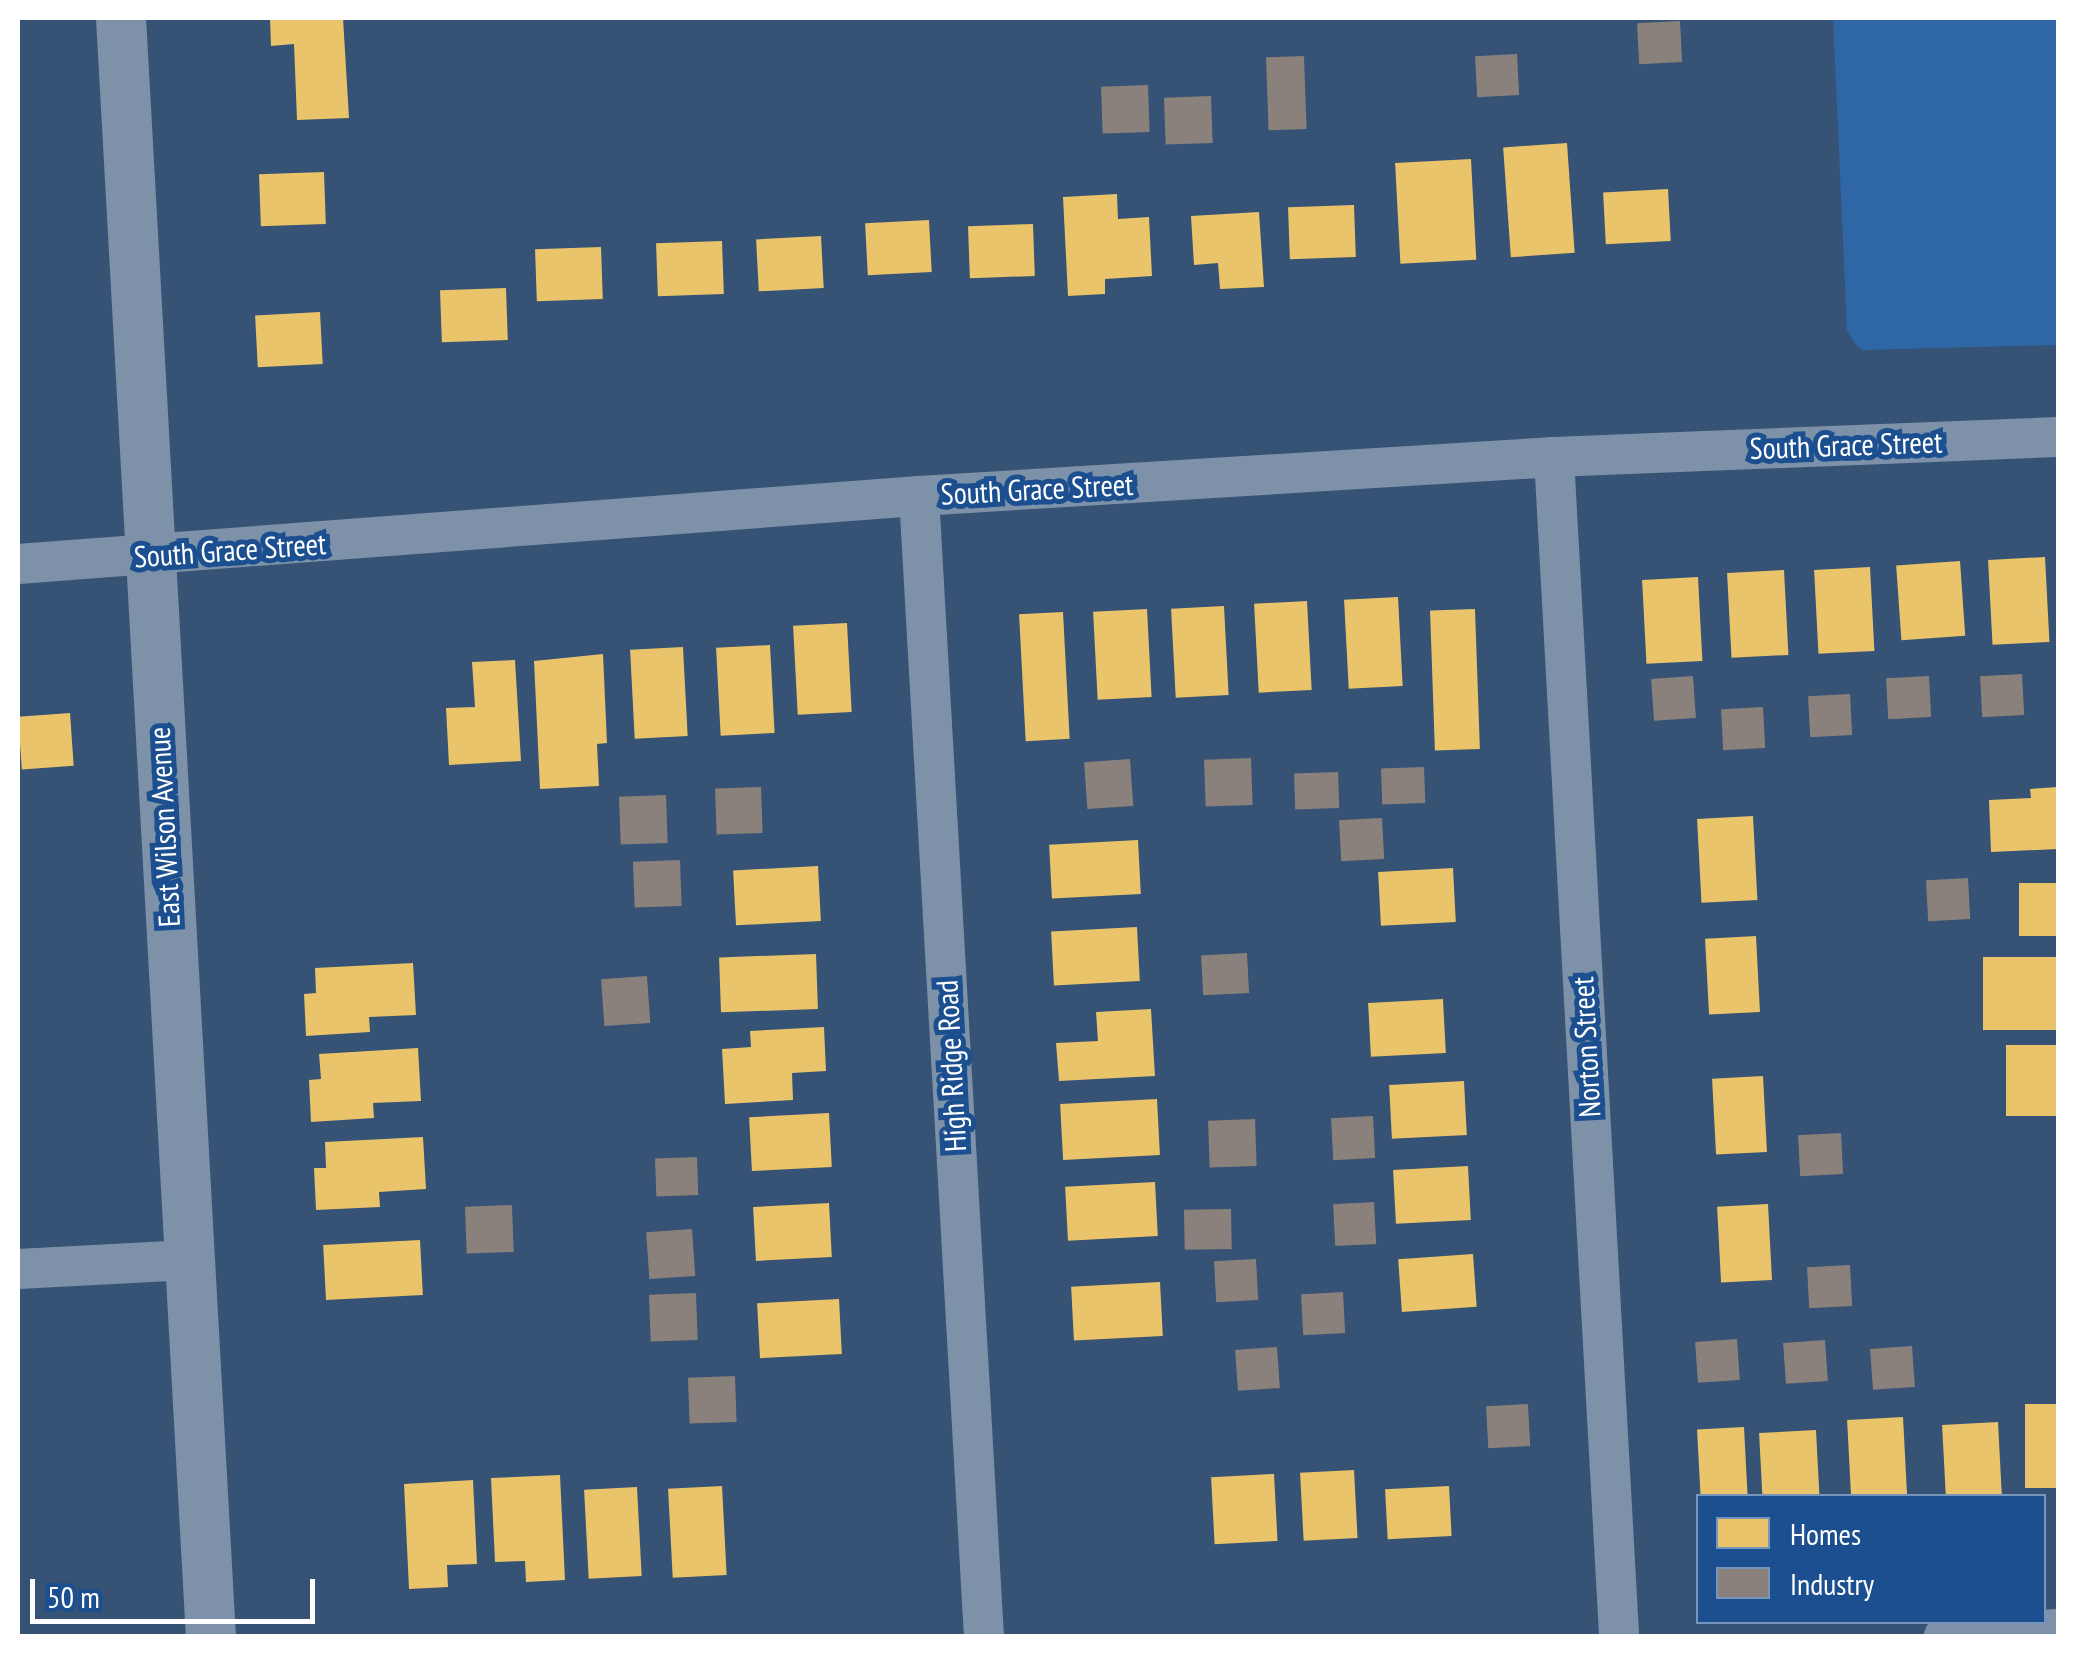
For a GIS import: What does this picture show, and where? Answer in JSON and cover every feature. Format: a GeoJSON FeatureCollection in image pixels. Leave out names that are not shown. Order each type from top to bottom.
{"type":"FeatureCollection","features":[{"type":"Feature","properties":{"kind":"street","name":"East Wilson Avenue"},"geometry":{"type":"LineString","coordinates":[[121,18],[210,1636]]}},
{"type":"Feature","properties":{"kind":"street","name":"South Grace Street"},"geometry":{"type":"LineString","coordinates":[[18,564],[919,496],[1554,457],[2058,436]]}},
{"type":"Feature","properties":{"kind":"street","name":"Norton Street"},"geometry":{"type":"LineString","coordinates":[[1554,457],[1618,1636]]}},
{"type":"Feature","properties":{"kind":"street","name":"High Ridge Road"},"geometry":{"type":"LineString","coordinates":[[919,496],[984,1636]]}},
{"type":"Feature","properties":{"kind":"street"},"geometry":{"type":"LineString","coordinates":[[18,1269],[189,1260]]}},
{"type":"Feature","properties":{"kind":"street"},"geometry":{"type":"LineString","coordinates":[[1944,1636],[2058,1630]]}},
{"type":"Feature","properties":{"kind":"shaded area"},"geometry":{"type":"Polygon","coordinates":[[[1833,18],[2058,18],[2058,345],[1863,350],[1855,344],[1847,331],[1833,18]]]}},
{"type":"Feature","properties":{"kind":"building: Homes"},"geometry":{"type":"Polygon","coordinates":[[[270,18],[343,18],[349,118],[297,120],[294,44],[271,46],[270,18]]]}},
{"type":"Feature","properties":{"kind":"building: Homes"},"geometry":{"type":"Polygon","coordinates":[[[1567,143],[1575,253],[1511,257],[1503,147],[1567,143]]]}},
{"type":"Feature","properties":{"kind":"building: Homes"},"geometry":{"type":"Polygon","coordinates":[[[1471,159],[1476,260],[1400,264],[1395,163],[1471,159]]]}},
{"type":"Feature","properties":{"kind":"building: Homes"},"geometry":{"type":"Polygon","coordinates":[[[324,172],[326,224],[261,226],[259,174],[324,172]]]}},
{"type":"Feature","properties":{"kind":"building: Homes"},"geometry":{"type":"Polygon","coordinates":[[[1668,189],[1671,241],[1606,244],[1603,192],[1668,189]]]}},
{"type":"Feature","properties":{"kind":"building: Homes"},"geometry":{"type":"Polygon","coordinates":[[[1117,194],[1118,219],[1149,217],[1152,276],[1105,279],[1105,294],[1068,296],[1063,197],[1117,194]]]}},
{"type":"Feature","properties":{"kind":"building: Homes"},"geometry":{"type":"Polygon","coordinates":[[[1354,205],[1356,257],[1290,259],[1288,207],[1354,205]]]}},
{"type":"Feature","properties":{"kind":"building: Homes"},"geometry":{"type":"Polygon","coordinates":[[[1259,212],[1264,287],[1220,289],[1218,263],[1194,265],[1191,216],[1259,212]]]}},
{"type":"Feature","properties":{"kind":"building: Homes"},"geometry":{"type":"Polygon","coordinates":[[[929,220],[932,272],[868,275],[865,223],[929,220]]]}},
{"type":"Feature","properties":{"kind":"building: Homes"},"geometry":{"type":"Polygon","coordinates":[[[1033,224],[1035,276],[970,278],[968,226],[1033,224]]]}},
{"type":"Feature","properties":{"kind":"building: Homes"},"geometry":{"type":"Polygon","coordinates":[[[821,236],[824,288],[759,291],[756,239],[821,236]]]}},
{"type":"Feature","properties":{"kind":"building: Homes"},"geometry":{"type":"Polygon","coordinates":[[[722,241],[724,294],[658,296],[656,243],[722,241]]]}},
{"type":"Feature","properties":{"kind":"building: Homes"},"geometry":{"type":"Polygon","coordinates":[[[601,247],[603,299],[537,301],[535,249],[601,247]]]}},
{"type":"Feature","properties":{"kind":"building: Homes"},"geometry":{"type":"Polygon","coordinates":[[[506,288],[508,340],[442,342],[440,290],[506,288]]]}},
{"type":"Feature","properties":{"kind":"building: Homes"},"geometry":{"type":"Polygon","coordinates":[[[320,312],[323,364],[258,367],[255,315],[320,312]]]}},
{"type":"Feature","properties":{"kind":"building: Homes"},"geometry":{"type":"Polygon","coordinates":[[[2045,557],[2049,642],[1993,645],[1988,560],[2045,557]]]}},
{"type":"Feature","properties":{"kind":"building: Homes"},"geometry":{"type":"Polygon","coordinates":[[[1960,561],[1965,636],[1901,640],[1896,565],[1960,561]]]}},
{"type":"Feature","properties":{"kind":"building: Homes"},"geometry":{"type":"Polygon","coordinates":[[[1870,567],[1874,651],[1818,654],[1814,570],[1870,567]]]}},
{"type":"Feature","properties":{"kind":"building: Homes"},"geometry":{"type":"Polygon","coordinates":[[[1784,570],[1788,655],[1732,658],[1727,573],[1784,570]]]}},
{"type":"Feature","properties":{"kind":"building: Homes"},"geometry":{"type":"Polygon","coordinates":[[[1698,577],[1702,661],[1646,664],[1642,580],[1698,577]]]}},
{"type":"Feature","properties":{"kind":"building: Homes"},"geometry":{"type":"Polygon","coordinates":[[[1398,597],[1403,686],[1349,689],[1344,600],[1398,597]]]}},
{"type":"Feature","properties":{"kind":"building: Homes"},"geometry":{"type":"Polygon","coordinates":[[[1307,601],[1312,690],[1259,693],[1254,604],[1307,601]]]}},
{"type":"Feature","properties":{"kind":"building: Homes"},"geometry":{"type":"Polygon","coordinates":[[[1224,606],[1229,695],[1176,698],[1171,609],[1224,606]]]}},
{"type":"Feature","properties":{"kind":"building: Homes"},"geometry":{"type":"Polygon","coordinates":[[[1147,609],[1152,697],[1098,700],[1093,612],[1147,609]]]}},
{"type":"Feature","properties":{"kind":"building: Homes"},"geometry":{"type":"Polygon","coordinates":[[[1475,609],[1480,749],[1435,750],[1430,611],[1475,609]]]}},
{"type":"Feature","properties":{"kind":"building: Homes"},"geometry":{"type":"Polygon","coordinates":[[[1063,612],[1070,739],[1026,741],[1019,614],[1063,612]]]}},
{"type":"Feature","properties":{"kind":"building: Homes"},"geometry":{"type":"Polygon","coordinates":[[[847,623],[852,712],[798,715],[793,626],[847,623]]]}},
{"type":"Feature","properties":{"kind":"building: Homes"},"geometry":{"type":"Polygon","coordinates":[[[770,645],[775,733],[721,736],[716,648],[770,645]]]}},
{"type":"Feature","properties":{"kind":"building: Homes"},"geometry":{"type":"Polygon","coordinates":[[[683,647],[688,736],[635,739],[630,650],[683,647]]]}},
{"type":"Feature","properties":{"kind":"building: Homes"},"geometry":{"type":"Polygon","coordinates":[[[603,654],[607,743],[597,744],[599,786],[540,789],[534,661],[603,654]]]}},
{"type":"Feature","properties":{"kind":"building: Homes"},"geometry":{"type":"Polygon","coordinates":[[[515,660],[521,761],[449,765],[446,708],[475,707],[472,662],[515,660]]]}},
{"type":"Feature","properties":{"kind":"building: Homes"},"geometry":{"type":"Polygon","coordinates":[[[70,713],[74,766],[22,769],[18,717],[70,713]]]}},
{"type":"Feature","properties":{"kind":"building: Homes"},"geometry":{"type":"Polygon","coordinates":[[[2058,787],[2058,849],[1991,852],[1989,800],[2031,798],[2030,789],[2058,787]]]}},
{"type":"Feature","properties":{"kind":"building: Homes"},"geometry":{"type":"Polygon","coordinates":[[[1753,816],[1757,900],[1701,903],[1697,819],[1753,816]]]}},
{"type":"Feature","properties":{"kind":"building: Homes"},"geometry":{"type":"Polygon","coordinates":[[[1138,840],[1141,894],[1052,899],[1049,845],[1138,840]]]}},
{"type":"Feature","properties":{"kind":"building: Homes"},"geometry":{"type":"Polygon","coordinates":[[[818,866],[821,921],[736,925],[733,870],[818,866]]]}},
{"type":"Feature","properties":{"kind":"building: Homes"},"geometry":{"type":"Polygon","coordinates":[[[1453,868],[1456,922],[1381,926],[1378,872],[1453,868]]]}},
{"type":"Feature","properties":{"kind":"building: Homes"},"geometry":{"type":"Polygon","coordinates":[[[2019,883],[2058,883],[2058,936],[2019,936],[2019,883]]]}},
{"type":"Feature","properties":{"kind":"building: Homes"},"geometry":{"type":"Polygon","coordinates":[[[1137,927],[1140,981],[1054,985],[1051,932],[1137,927]]]}},
{"type":"Feature","properties":{"kind":"building: Homes"},"geometry":{"type":"Polygon","coordinates":[[[1756,936],[1760,1012],[1709,1015],[1705,939],[1756,936]]]}},
{"type":"Feature","properties":{"kind":"building: Homes"},"geometry":{"type":"Polygon","coordinates":[[[816,954],[818,1009],[721,1012],[719,957],[816,954]]]}},
{"type":"Feature","properties":{"kind":"building: Homes"},"geometry":{"type":"Polygon","coordinates":[[[1983,957],[2058,957],[2058,1030],[1983,1030],[1983,957]]]}},
{"type":"Feature","properties":{"kind":"building: Homes"},"geometry":{"type":"Polygon","coordinates":[[[413,963],[416,1015],[369,1017],[370,1032],[306,1036],[304,994],[316,993],[315,968],[413,963]]]}},
{"type":"Feature","properties":{"kind":"building: Homes"},"geometry":{"type":"Polygon","coordinates":[[[1443,999],[1446,1053],[1371,1057],[1368,1003],[1443,999]]]}},
{"type":"Feature","properties":{"kind":"building: Homes"},"geometry":{"type":"Polygon","coordinates":[[[1151,1009],[1155,1076],[1059,1081],[1056,1043],[1098,1041],[1096,1012],[1151,1009]]]}},
{"type":"Feature","properties":{"kind":"building: Homes"},"geometry":{"type":"Polygon","coordinates":[[[824,1027],[826,1071],[792,1073],[793,1100],[725,1104],[722,1049],[751,1047],[750,1031],[824,1027]]]}},
{"type":"Feature","properties":{"kind":"building: Homes"},"geometry":{"type":"Polygon","coordinates":[[[2006,1045],[2058,1045],[2058,1116],[2006,1116],[2006,1045]]]}},
{"type":"Feature","properties":{"kind":"building: Homes"},"geometry":{"type":"Polygon","coordinates":[[[418,1048],[421,1101],[373,1103],[374,1118],[311,1122],[309,1080],[321,1079],[319,1054],[418,1048]]]}},
{"type":"Feature","properties":{"kind":"building: Homes"},"geometry":{"type":"Polygon","coordinates":[[[1763,1076],[1767,1152],[1716,1155],[1712,1079],[1763,1076]]]}},
{"type":"Feature","properties":{"kind":"building: Homes"},"geometry":{"type":"Polygon","coordinates":[[[1464,1081],[1467,1135],[1392,1139],[1389,1085],[1464,1081]]]}},
{"type":"Feature","properties":{"kind":"building: Homes"},"geometry":{"type":"Polygon","coordinates":[[[1157,1099],[1160,1155],[1063,1160],[1060,1104],[1157,1099]]]}},
{"type":"Feature","properties":{"kind":"building: Homes"},"geometry":{"type":"Polygon","coordinates":[[[829,1113],[832,1167],[752,1171],[749,1117],[829,1113]]]}},
{"type":"Feature","properties":{"kind":"building: Homes"},"geometry":{"type":"Polygon","coordinates":[[[423,1137],[426,1189],[379,1192],[380,1207],[316,1210],[314,1168],[326,1168],[325,1142],[423,1137]]]}},
{"type":"Feature","properties":{"kind":"building: Homes"},"geometry":{"type":"Polygon","coordinates":[[[1468,1166],[1471,1220],[1396,1224],[1393,1170],[1468,1166]]]}},
{"type":"Feature","properties":{"kind":"building: Homes"},"geometry":{"type":"Polygon","coordinates":[[[1155,1182],[1158,1236],[1068,1241],[1065,1187],[1155,1182]]]}},
{"type":"Feature","properties":{"kind":"building: Homes"},"geometry":{"type":"Polygon","coordinates":[[[829,1203],[832,1257],[756,1261],[753,1207],[829,1203]]]}},
{"type":"Feature","properties":{"kind":"building: Homes"},"geometry":{"type":"Polygon","coordinates":[[[1768,1204],[1772,1280],[1721,1283],[1717,1207],[1768,1204]]]}},
{"type":"Feature","properties":{"kind":"building: Homes"},"geometry":{"type":"Polygon","coordinates":[[[420,1240],[423,1295],[326,1300],[323,1245],[420,1240]]]}},
{"type":"Feature","properties":{"kind":"building: Homes"},"geometry":{"type":"Polygon","coordinates":[[[1473,1254],[1477,1307],[1402,1312],[1398,1259],[1473,1254]]]}},
{"type":"Feature","properties":{"kind":"building: Homes"},"geometry":{"type":"Polygon","coordinates":[[[1160,1282],[1163,1336],[1074,1341],[1071,1287],[1160,1282]]]}},
{"type":"Feature","properties":{"kind":"building: Homes"},"geometry":{"type":"Polygon","coordinates":[[[839,1299],[842,1354],[760,1358],[757,1303],[839,1299]]]}},
{"type":"Feature","properties":{"kind":"building: Homes"},"geometry":{"type":"Polygon","coordinates":[[[2025,1404],[2058,1404],[2058,1488],[2025,1488],[2025,1404]]]}},
{"type":"Feature","properties":{"kind":"building: Homes"},"geometry":{"type":"Polygon","coordinates":[[[1903,1417],[1907,1494],[1851,1494],[1847,1420],[1903,1417]]]}},
{"type":"Feature","properties":{"kind":"building: Homes"},"geometry":{"type":"Polygon","coordinates":[[[1998,1422],[2002,1494],[1946,1494],[1942,1425],[1998,1422]]]}},
{"type":"Feature","properties":{"kind":"building: Homes"},"geometry":{"type":"Polygon","coordinates":[[[1744,1427],[1748,1494],[1700,1494],[1697,1429],[1744,1427]]]}},
{"type":"Feature","properties":{"kind":"building: Homes"},"geometry":{"type":"Polygon","coordinates":[[[1816,1430],[1819,1494],[1762,1494],[1759,1433],[1816,1430]]]}},
{"type":"Feature","properties":{"kind":"building: Homes"},"geometry":{"type":"Polygon","coordinates":[[[1354,1470],[1358,1538],[1304,1541],[1300,1473],[1354,1470]]]}},
{"type":"Feature","properties":{"kind":"building: Homes"},"geometry":{"type":"Polygon","coordinates":[[[1274,1474],[1278,1541],[1215,1544],[1211,1477],[1274,1474]]]}},
{"type":"Feature","properties":{"kind":"building: Homes"},"geometry":{"type":"Polygon","coordinates":[[[560,1475],[565,1580],[526,1582],[525,1561],[495,1562],[491,1478],[560,1475]]]}},
{"type":"Feature","properties":{"kind":"building: Homes"},"geometry":{"type":"Polygon","coordinates":[[[473,1480],[477,1564],[447,1565],[448,1587],[409,1589],[404,1484],[473,1480]]]}},
{"type":"Feature","properties":{"kind":"building: Homes"},"geometry":{"type":"Polygon","coordinates":[[[722,1486],[727,1575],[673,1578],[668,1489],[722,1486]]]}},
{"type":"Feature","properties":{"kind":"building: Homes"},"geometry":{"type":"Polygon","coordinates":[[[1449,1486],[1452,1536],[1388,1539],[1385,1489],[1449,1486]]]}},
{"type":"Feature","properties":{"kind":"building: Homes"},"geometry":{"type":"Polygon","coordinates":[[[637,1487],[642,1576],[589,1579],[584,1490],[637,1487]]]}},
{"type":"Feature","properties":{"kind":"building: Industry"},"geometry":{"type":"Polygon","coordinates":[[[1680,21],[1682,62],[1639,64],[1637,23],[1680,21]]]}},
{"type":"Feature","properties":{"kind":"building: Industry"},"geometry":{"type":"Polygon","coordinates":[[[1517,54],[1519,95],[1477,97],[1475,56],[1517,54]]]}},
{"type":"Feature","properties":{"kind":"building: Industry"},"geometry":{"type":"Polygon","coordinates":[[[1304,56],[1307,129],[1269,130],[1266,57],[1304,56]]]}},
{"type":"Feature","properties":{"kind":"building: Industry"},"geometry":{"type":"Polygon","coordinates":[[[1148,85],[1150,132],[1103,134],[1101,87],[1148,85]]]}},
{"type":"Feature","properties":{"kind":"building: Industry"},"geometry":{"type":"Polygon","coordinates":[[[1211,96],[1213,143],[1166,145],[1164,98],[1211,96]]]}},
{"type":"Feature","properties":{"kind":"building: Industry"},"geometry":{"type":"Polygon","coordinates":[[[2022,674],[2024,715],[1982,717],[1980,676],[2022,674]]]}},
{"type":"Feature","properties":{"kind":"building: Industry"},"geometry":{"type":"Polygon","coordinates":[[[1693,676],[1696,718],[1654,721],[1651,679],[1693,676]]]}},
{"type":"Feature","properties":{"kind":"building: Industry"},"geometry":{"type":"Polygon","coordinates":[[[1929,676],[1931,717],[1888,719],[1886,678],[1929,676]]]}},
{"type":"Feature","properties":{"kind":"building: Industry"},"geometry":{"type":"Polygon","coordinates":[[[1850,694],[1852,735],[1810,737],[1808,696],[1850,694]]]}},
{"type":"Feature","properties":{"kind":"building: Industry"},"geometry":{"type":"Polygon","coordinates":[[[1763,707],[1765,748],[1723,750],[1721,709],[1763,707]]]}},
{"type":"Feature","properties":{"kind":"building: Industry"},"geometry":{"type":"Polygon","coordinates":[[[1251,758],[1253,805],[1206,807],[1204,760],[1251,758]]]}},
{"type":"Feature","properties":{"kind":"building: Industry"},"geometry":{"type":"Polygon","coordinates":[[[1130,759],[1133,806],[1087,809],[1084,762],[1130,759]]]}},
{"type":"Feature","properties":{"kind":"building: Industry"},"geometry":{"type":"Polygon","coordinates":[[[1424,767],[1425,803],[1382,804],[1381,769],[1424,767]]]}},
{"type":"Feature","properties":{"kind":"building: Industry"},"geometry":{"type":"Polygon","coordinates":[[[1338,772],[1339,808],[1295,810],[1294,774],[1338,772]]]}},
{"type":"Feature","properties":{"kind":"building: Industry"},"geometry":{"type":"Polygon","coordinates":[[[761,787],[763,833],[717,835],[715,789],[761,787]]]}},
{"type":"Feature","properties":{"kind":"building: Industry"},"geometry":{"type":"Polygon","coordinates":[[[666,795],[668,843],[621,845],[619,797],[666,795]]]}},
{"type":"Feature","properties":{"kind":"building: Industry"},"geometry":{"type":"Polygon","coordinates":[[[1382,818],[1384,859],[1341,861],[1339,820],[1382,818]]]}},
{"type":"Feature","properties":{"kind":"building: Industry"},"geometry":{"type":"Polygon","coordinates":[[[680,860],[682,906],[635,908],[633,862],[680,860]]]}},
{"type":"Feature","properties":{"kind":"building: Industry"},"geometry":{"type":"Polygon","coordinates":[[[1968,878],[1970,919],[1928,921],[1926,880],[1968,878]]]}},
{"type":"Feature","properties":{"kind":"building: Industry"},"geometry":{"type":"Polygon","coordinates":[[[1247,953],[1249,993],[1203,995],[1201,955],[1247,953]]]}},
{"type":"Feature","properties":{"kind":"building: Industry"},"geometry":{"type":"Polygon","coordinates":[[[647,976],[650,1023],[604,1026],[601,979],[647,976]]]}},
{"type":"Feature","properties":{"kind":"building: Industry"},"geometry":{"type":"Polygon","coordinates":[[[1373,1116],[1375,1158],[1333,1160],[1331,1118],[1373,1116]]]}},
{"type":"Feature","properties":{"kind":"building: Industry"},"geometry":{"type":"Polygon","coordinates":[[[1255,1119],[1257,1166],[1210,1168],[1208,1121],[1255,1119]]]}},
{"type":"Feature","properties":{"kind":"building: Industry"},"geometry":{"type":"Polygon","coordinates":[[[1841,1133],[1843,1174],[1800,1176],[1798,1135],[1841,1133]]]}},
{"type":"Feature","properties":{"kind":"building: Industry"},"geometry":{"type":"Polygon","coordinates":[[[697,1157],[698,1195],[656,1196],[655,1158],[697,1157]]]}},
{"type":"Feature","properties":{"kind":"building: Industry"},"geometry":{"type":"Polygon","coordinates":[[[1374,1202],[1376,1244],[1335,1246],[1333,1204],[1374,1202]]]}},
{"type":"Feature","properties":{"kind":"building: Industry"},"geometry":{"type":"Polygon","coordinates":[[[512,1205],[514,1252],[467,1254],[465,1207],[512,1205]]]}},
{"type":"Feature","properties":{"kind":"building: Industry"},"geometry":{"type":"Polygon","coordinates":[[[1231,1209],[1232,1249],[1185,1250],[1184,1210],[1231,1209]]]}},
{"type":"Feature","properties":{"kind":"building: Industry"},"geometry":{"type":"Polygon","coordinates":[[[692,1229],[695,1276],[649,1279],[646,1232],[692,1229]]]}},
{"type":"Feature","properties":{"kind":"building: Industry"},"geometry":{"type":"Polygon","coordinates":[[[1256,1259],[1258,1300],[1216,1302],[1214,1261],[1256,1259]]]}},
{"type":"Feature","properties":{"kind":"building: Industry"},"geometry":{"type":"Polygon","coordinates":[[[1850,1265],[1852,1306],[1809,1308],[1807,1267],[1850,1265]]]}},
{"type":"Feature","properties":{"kind":"building: Industry"},"geometry":{"type":"Polygon","coordinates":[[[1343,1292],[1345,1333],[1303,1335],[1301,1294],[1343,1292]]]}},
{"type":"Feature","properties":{"kind":"building: Industry"},"geometry":{"type":"Polygon","coordinates":[[[696,1293],[698,1340],[651,1342],[649,1295],[696,1293]]]}},
{"type":"Feature","properties":{"kind":"building: Industry"},"geometry":{"type":"Polygon","coordinates":[[[1737,1339],[1740,1380],[1698,1383],[1695,1342],[1737,1339]]]}},
{"type":"Feature","properties":{"kind":"building: Industry"},"geometry":{"type":"Polygon","coordinates":[[[1825,1340],[1828,1381],[1786,1384],[1783,1343],[1825,1340]]]}},
{"type":"Feature","properties":{"kind":"building: Industry"},"geometry":{"type":"Polygon","coordinates":[[[1912,1346],[1915,1387],[1873,1390],[1870,1349],[1912,1346]]]}},
{"type":"Feature","properties":{"kind":"building: Industry"},"geometry":{"type":"Polygon","coordinates":[[[1277,1347],[1280,1388],[1238,1391],[1235,1350],[1277,1347]]]}},
{"type":"Feature","properties":{"kind":"building: Industry"},"geometry":{"type":"Polygon","coordinates":[[[735,1376],[737,1422],[690,1424],[688,1378],[735,1376]]]}},
{"type":"Feature","properties":{"kind":"building: Industry"},"geometry":{"type":"Polygon","coordinates":[[[1528,1404],[1530,1446],[1488,1448],[1486,1406],[1528,1404]]]}}]}
